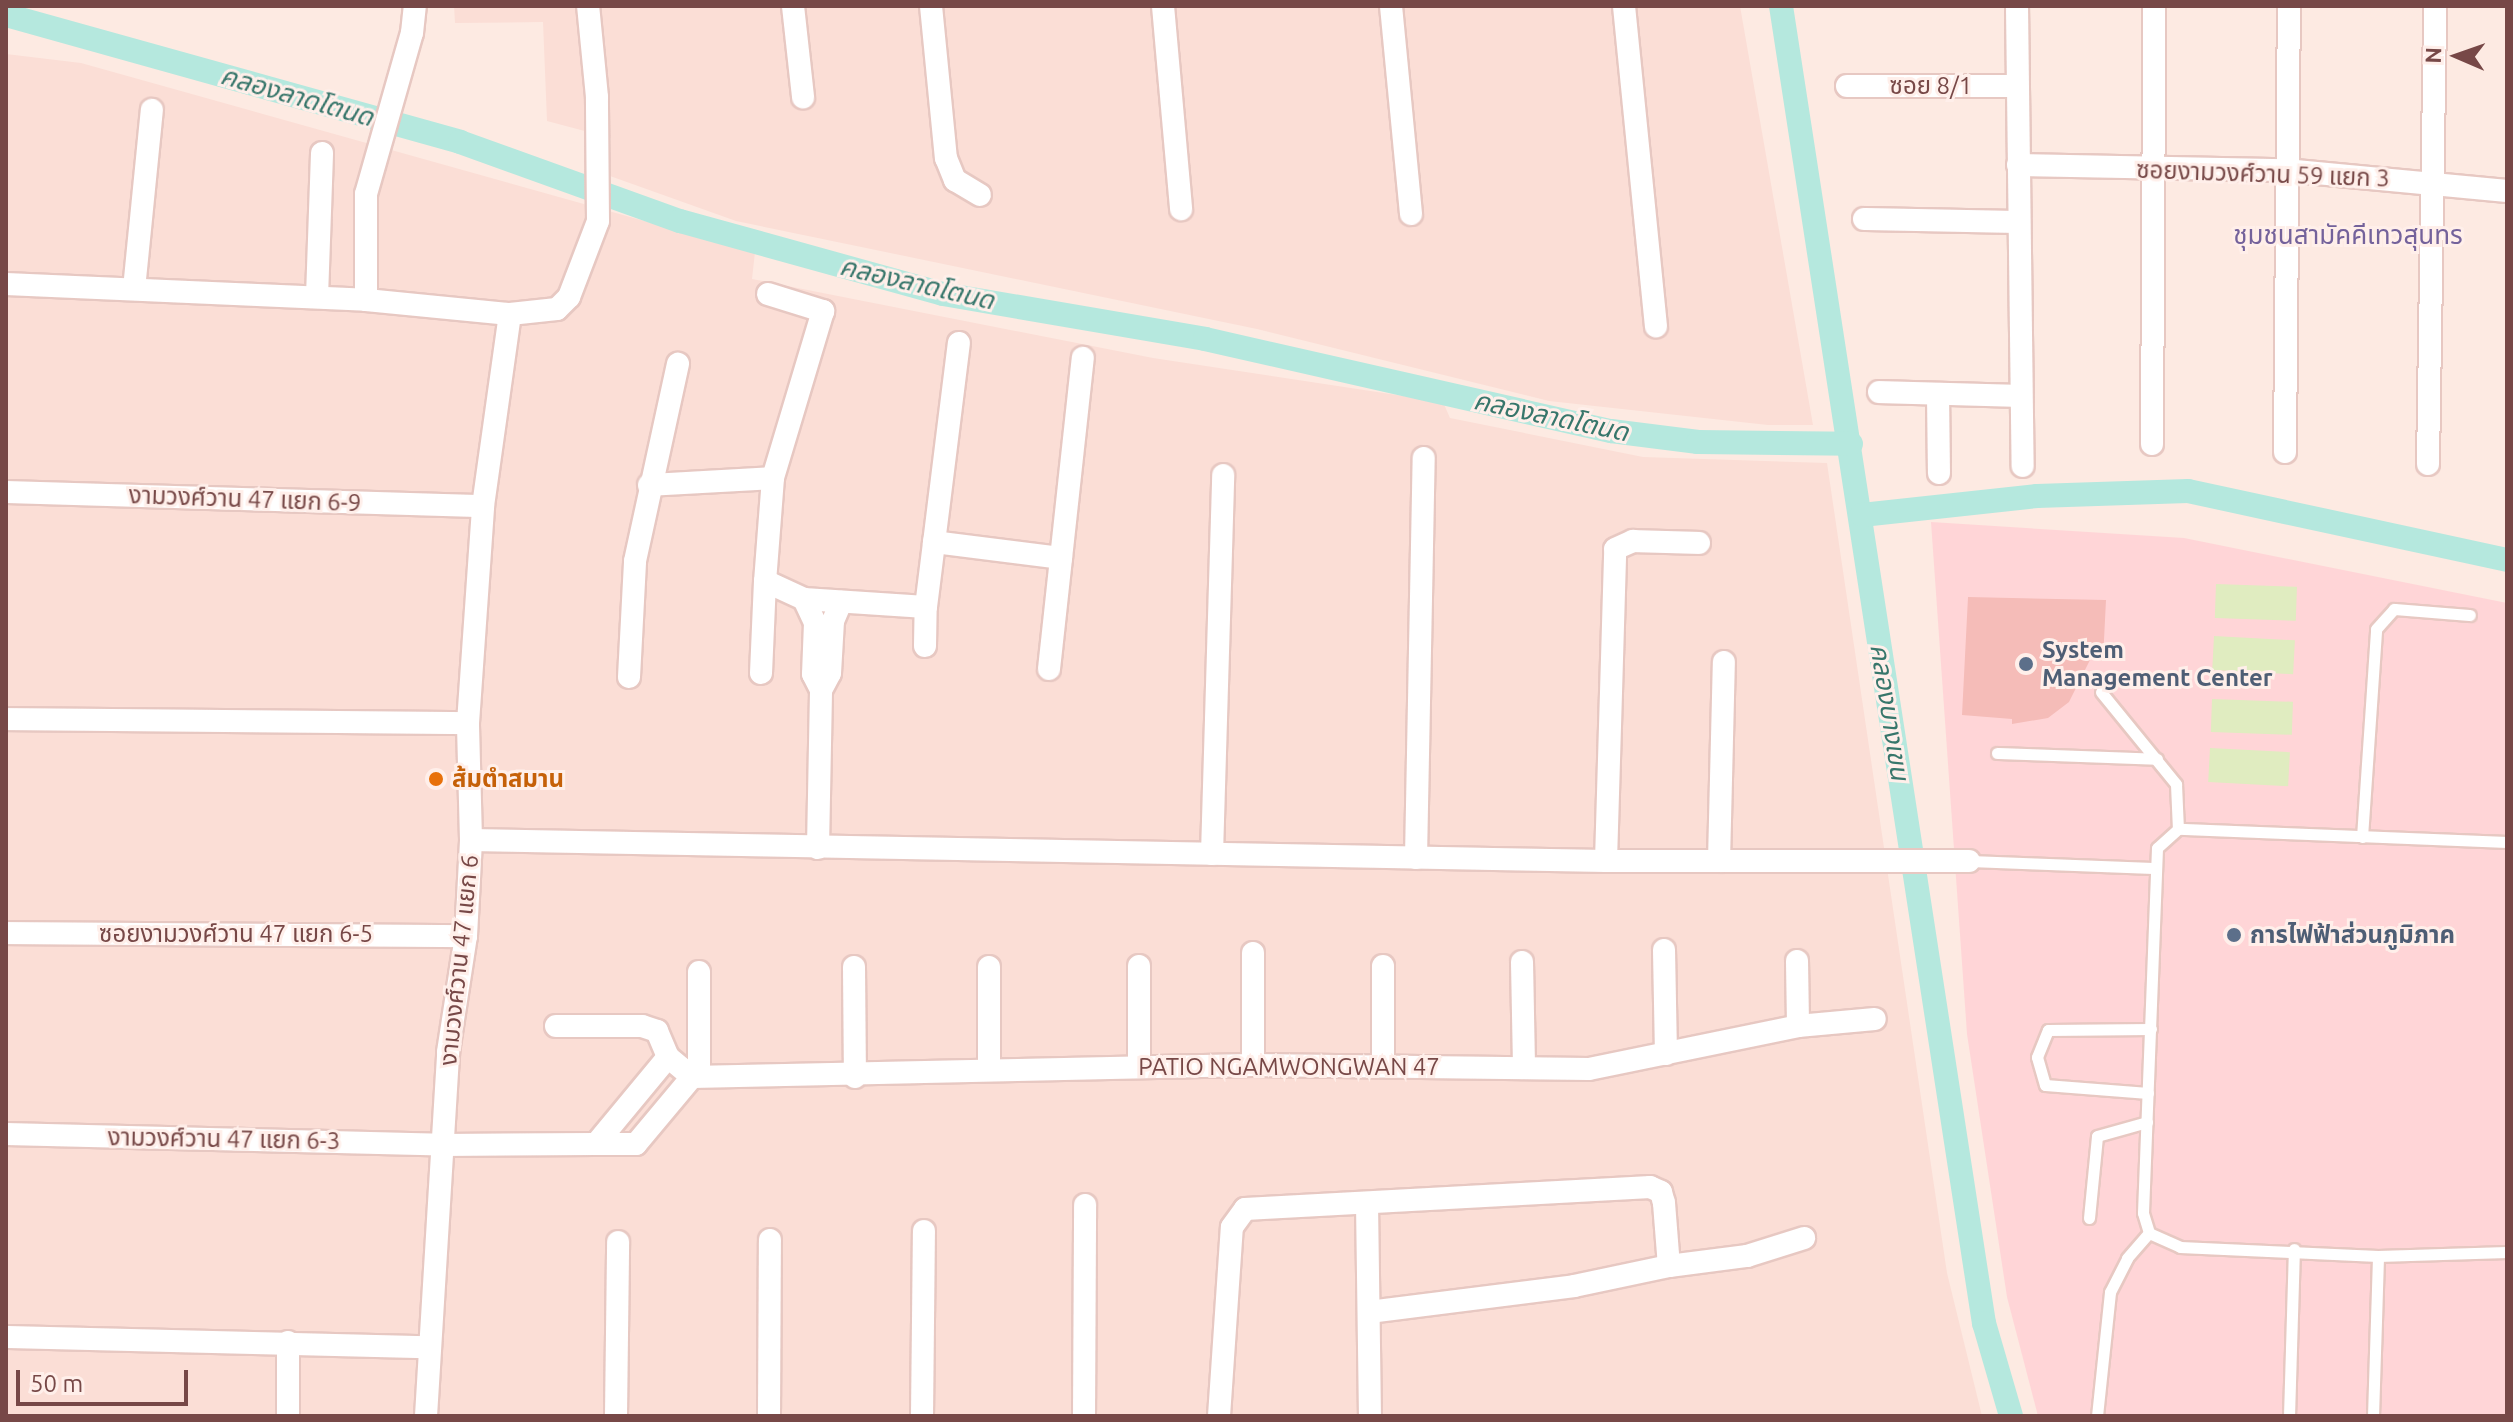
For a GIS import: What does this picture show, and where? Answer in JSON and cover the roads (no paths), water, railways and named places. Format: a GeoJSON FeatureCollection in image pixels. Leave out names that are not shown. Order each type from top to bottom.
{"type":"FeatureCollection","features":[{"type":"Feature","properties":{"kind":"street"},"geometry":{"type":"LineString","coordinates":[[366,300],[366,194],[412,33],[415,6]]}},
{"type":"Feature","properties":{"kind":"street"},"geometry":{"type":"LineString","coordinates":[[6,284],[317,297],[510,314],[557,309],[569,297],[598,221],[597,97],[588,6]]}},
{"type":"Feature","properties":{"kind":"street"},"geometry":{"type":"LineString","coordinates":[[793,6],[803,97]]}},
{"type":"Feature","properties":{"kind":"street"},"geometry":{"type":"LineString","coordinates":[[931,6],[946,158],[955,180],[980,195]]}},
{"type":"Feature","properties":{"kind":"street"},"geometry":{"type":"LineString","coordinates":[[1163,6],[1181,209]]}},
{"type":"Feature","properties":{"kind":"street"},"geometry":{"type":"LineString","coordinates":[[1391,6],[1411,214]]}},
{"type":"Feature","properties":{"kind":"street"},"geometry":{"type":"LineString","coordinates":[[1624,6],[1656,326]]}},
{"type":"Feature","properties":{"kind":"street"},"geometry":{"type":"LineString","coordinates":[[2017,6],[2023,466]]}},
{"type":"Feature","properties":{"kind":"street"},"geometry":{"type":"LineString","coordinates":[[2152,444],[2154,6]]}},
{"type":"Feature","properties":{"kind":"street"},"geometry":{"type":"LineString","coordinates":[[2285,452],[2285,170],[2289,6]]}},
{"type":"Feature","properties":{"kind":"street"},"geometry":{"type":"LineString","coordinates":[[2428,464],[2435,6]]}},
{"type":"Feature","properties":{"kind":"street","name":"ซอย 8/1"},"geometry":{"type":"LineString","coordinates":[[1847,86],[2016,86]]}},
{"type":"Feature","properties":{"kind":"street"},"geometry":{"type":"LineString","coordinates":[[134,289],[152,110]]}},
{"type":"Feature","properties":{"kind":"street"},"geometry":{"type":"LineString","coordinates":[[317,297],[322,153]]}},
{"type":"Feature","properties":{"kind":"street","name":"ซอยงามวงศ์วาน 59 แยก 3"},"geometry":{"type":"LineString","coordinates":[[2018,165],[2285,170],[2507,191]]}},
{"type":"Feature","properties":{"kind":"street"},"geometry":{"type":"LineString","coordinates":[[1864,219],[2019,222]]}},
{"type":"Feature","properties":{"kind":"street"},"geometry":{"type":"LineString","coordinates":[[761,673],[773,478],[823,311],[768,294]]}},
{"type":"Feature","properties":{"kind":"street","name":"งามวงศ์วาน 47 แยก 6"},"geometry":{"type":"LineString","coordinates":[[426,1416],[426,1347],[441,1145],[466,936],[471,840],[468,723],[483,506],[510,314]]}},
{"type":"Feature","properties":{"kind":"street"},"geometry":{"type":"LineString","coordinates":[[925,646],[926,607],[959,343]]}},
{"type":"Feature","properties":{"kind":"street"},"geometry":{"type":"LineString","coordinates":[[1049,669],[1083,358]]}},
{"type":"Feature","properties":{"kind":"street"},"geometry":{"type":"LineString","coordinates":[[629,677],[635,561],[649,485],[678,364]]}},
{"type":"Feature","properties":{"kind":"street"},"geometry":{"type":"LineString","coordinates":[[1879,392],[2020,396]]}},
{"type":"Feature","properties":{"kind":"street"},"geometry":{"type":"LineString","coordinates":[[1938,394],[1939,473]]}},
{"type":"Feature","properties":{"kind":"street"},"geometry":{"type":"LineString","coordinates":[[1416,858],[1424,458]]}},
{"type":"Feature","properties":{"kind":"street"},"geometry":{"type":"LineString","coordinates":[[1212,854],[1223,475]]}},
{"type":"Feature","properties":{"kind":"street"},"geometry":{"type":"LineString","coordinates":[[649,485],[773,478]]}},
{"type":"Feature","properties":{"kind":"street","name":"งามวงศ์วาน 47 แยก 6-9"},"geometry":{"type":"LineString","coordinates":[[6,492],[483,506]]}},
{"type":"Feature","properties":{"kind":"street"},"geometry":{"type":"LineString","coordinates":[[1606,861],[1615,549],[1633,541],[1699,543]]}},
{"type":"Feature","properties":{"kind":"street"},"geometry":{"type":"LineString","coordinates":[[934,542],[1061,558]]}},
{"type":"Feature","properties":{"kind":"street"},"geometry":{"type":"LineString","coordinates":[[765,581],[804,599],[926,607]]}},
{"type":"Feature","properties":{"kind":"street"},"geometry":{"type":"LineString","coordinates":[[804,599],[815,623],[813,674],[821,690]]}},
{"type":"Feature","properties":{"kind":"street"},"geometry":{"type":"LineString","coordinates":[[818,848],[821,690],[830,673],[833,621],[841,602]]}},
{"type":"Feature","properties":{"kind":"street"},"geometry":{"type":"LineString","coordinates":[[1719,861],[1724,662]]}},
{"type":"Feature","properties":{"kind":"street"},"geometry":{"type":"LineString","coordinates":[[6,719],[468,723]]}},
{"type":"Feature","properties":{"kind":"street"},"geometry":{"type":"LineString","coordinates":[[471,840],[1606,861],[1969,861]]}},
{"type":"Feature","properties":{"kind":"street","name":"ซอยงามวงศ์วาน 47 แยก 6-5"},"geometry":{"type":"LineString","coordinates":[[6,933],[466,936]]}},
{"type":"Feature","properties":{"kind":"street"},"geometry":{"type":"LineString","coordinates":[[1664,950],[1666,1054]]}},
{"type":"Feature","properties":{"kind":"street"},"geometry":{"type":"LineString","coordinates":[[1253,953],[1253,1065]]}},
{"type":"Feature","properties":{"kind":"street"},"geometry":{"type":"LineString","coordinates":[[1797,961],[1798,1026]]}},
{"type":"Feature","properties":{"kind":"street"},"geometry":{"type":"LineString","coordinates":[[1522,962],[1524,1068]]}},
{"type":"Feature","properties":{"kind":"street"},"geometry":{"type":"LineString","coordinates":[[1139,966],[1139,1067]]}},
{"type":"Feature","properties":{"kind":"street"},"geometry":{"type":"LineString","coordinates":[[1383,966],[1383,1066]]}},
{"type":"Feature","properties":{"kind":"street"},"geometry":{"type":"LineString","coordinates":[[854,967],[855,1077]]}},
{"type":"Feature","properties":{"kind":"street"},"geometry":{"type":"LineString","coordinates":[[989,967],[989,1069]]}},
{"type":"Feature","properties":{"kind":"street"},"geometry":{"type":"LineString","coordinates":[[696,1076],[699,972]]}},
{"type":"Feature","properties":{"kind":"street","name":"PATIO NGAMWONGWAN 47"},"geometry":{"type":"LineString","coordinates":[[696,1076],[855,1077],[989,1069],[1253,1065],[1589,1069],[1798,1026],[1875,1019]]}},
{"type":"Feature","properties":{"kind":"street"},"geometry":{"type":"LineString","coordinates":[[556,1026],[642,1026],[657,1031],[668,1057],[696,1076]]}},
{"type":"Feature","properties":{"kind":"street"},"geometry":{"type":"LineString","coordinates":[[596,1144],[668,1057]]}},
{"type":"Feature","properties":{"kind":"street","name":"งามวงศ์วาน 47 แยก 6-3"},"geometry":{"type":"LineString","coordinates":[[6,1134],[441,1145],[636,1144],[696,1076]]}},
{"type":"Feature","properties":{"kind":"street"},"geometry":{"type":"LineString","coordinates":[[1219,1416],[1235,1216],[1245,1209],[1650,1187],[1661,1192],[1664,1203],[1669,1266]]}},
{"type":"Feature","properties":{"kind":"street"},"geometry":{"type":"LineString","coordinates":[[1367,1203],[1370,1416]]}},
{"type":"Feature","properties":{"kind":"street"},"geometry":{"type":"LineString","coordinates":[[1084,1416],[1085,1205]]}},
{"type":"Feature","properties":{"kind":"street"},"geometry":{"type":"LineString","coordinates":[[922,1416],[924,1231]]}},
{"type":"Feature","properties":{"kind":"street"},"geometry":{"type":"LineString","coordinates":[[1369,1312],[1574,1286],[1669,1266],[1747,1256],[1804,1238]]}},
{"type":"Feature","properties":{"kind":"street"},"geometry":{"type":"LineString","coordinates":[[769,1416],[770,1240]]}},
{"type":"Feature","properties":{"kind":"street"},"geometry":{"type":"LineString","coordinates":[[616,1416],[618,1242]]}},
{"type":"Feature","properties":{"kind":"street"},"geometry":{"type":"LineString","coordinates":[[6,1337],[426,1347]]}},
{"type":"Feature","properties":{"kind":"street"},"geometry":{"type":"LineString","coordinates":[[288,1342],[288,1416]]}},
{"type":"Feature","properties":{"kind":"lane"},"geometry":{"type":"LineString","coordinates":[[2362,837],[2376,629],[2394,609],[2470,615]]}},
{"type":"Feature","properties":{"kind":"lane"},"geometry":{"type":"LineString","coordinates":[[2101,692],[2176,784],[2178,829]]}},
{"type":"Feature","properties":{"kind":"lane"},"geometry":{"type":"LineString","coordinates":[[1997,753],[2157,759]]}},
{"type":"Feature","properties":{"kind":"lane"},"geometry":{"type":"LineString","coordinates":[[2507,842],[2178,829],[2157,848],[2143,1213],[2149,1233],[2180,1247],[2294,1249],[2378,1256],[2507,1252]]}},
{"type":"Feature","properties":{"kind":"lane"},"geometry":{"type":"LineString","coordinates":[[1969,861],[2154,868]]}},
{"type":"Feature","properties":{"kind":"lane"},"geometry":{"type":"LineString","coordinates":[[2148,1093],[2045,1085],[2037,1057],[2048,1030],[2151,1029]]}},
{"type":"Feature","properties":{"kind":"lane"},"geometry":{"type":"LineString","coordinates":[[2089,1218],[2097,1136],[2147,1122]]}},
{"type":"Feature","properties":{"kind":"lane"},"geometry":{"type":"LineString","coordinates":[[2097,1416],[2097,1377],[2110,1292],[2127,1258],[2149,1233]]}},
{"type":"Feature","properties":{"kind":"lane"},"geometry":{"type":"LineString","coordinates":[[2289,1416],[2294,1249]]}},
{"type":"Feature","properties":{"kind":"lane"},"geometry":{"type":"LineString","coordinates":[[2373,1416],[2378,1256]]}},
{"type":"Feature","properties":{"kind":"waterway","name":"คลองบางเขน"},"geometry":{"type":"LineString","coordinates":[[1781,6],[1984,1323],[2011,1416]]}},
{"type":"Feature","properties":{"kind":"waterway","name":"คลองลาดโตนด"},"geometry":{"type":"LineString","coordinates":[[6,15],[460,142],[680,221],[943,294],[1205,339],[1611,431],[1698,442],[1851,444]]}},
{"type":"Feature","properties":{"kind":"waterway"},"geometry":{"type":"LineString","coordinates":[[1862,515],[2037,496],[2188,491],[2507,560]]}},
{"type":"Feature","properties":{"kind":"place","name":"System Management Center"},"geometry":{"type":"Point","coordinates":[2026,664]}},
{"type":"Feature","properties":{"kind":"place","name":"ส้มตำสมาน"},"geometry":{"type":"Point","coordinates":[436,779]}},
{"type":"Feature","properties":{"kind":"place","name":"การไฟฟ้าส่วนภูมิภาค"},"geometry":{"type":"Point","coordinates":[2234,935]}},
{"type":"Feature","properties":{"kind":"district","name":"ชุมชนสามัคคีเทวสุนทร"},"geometry":{"type":"Point","coordinates":[2348,235]}}]}
